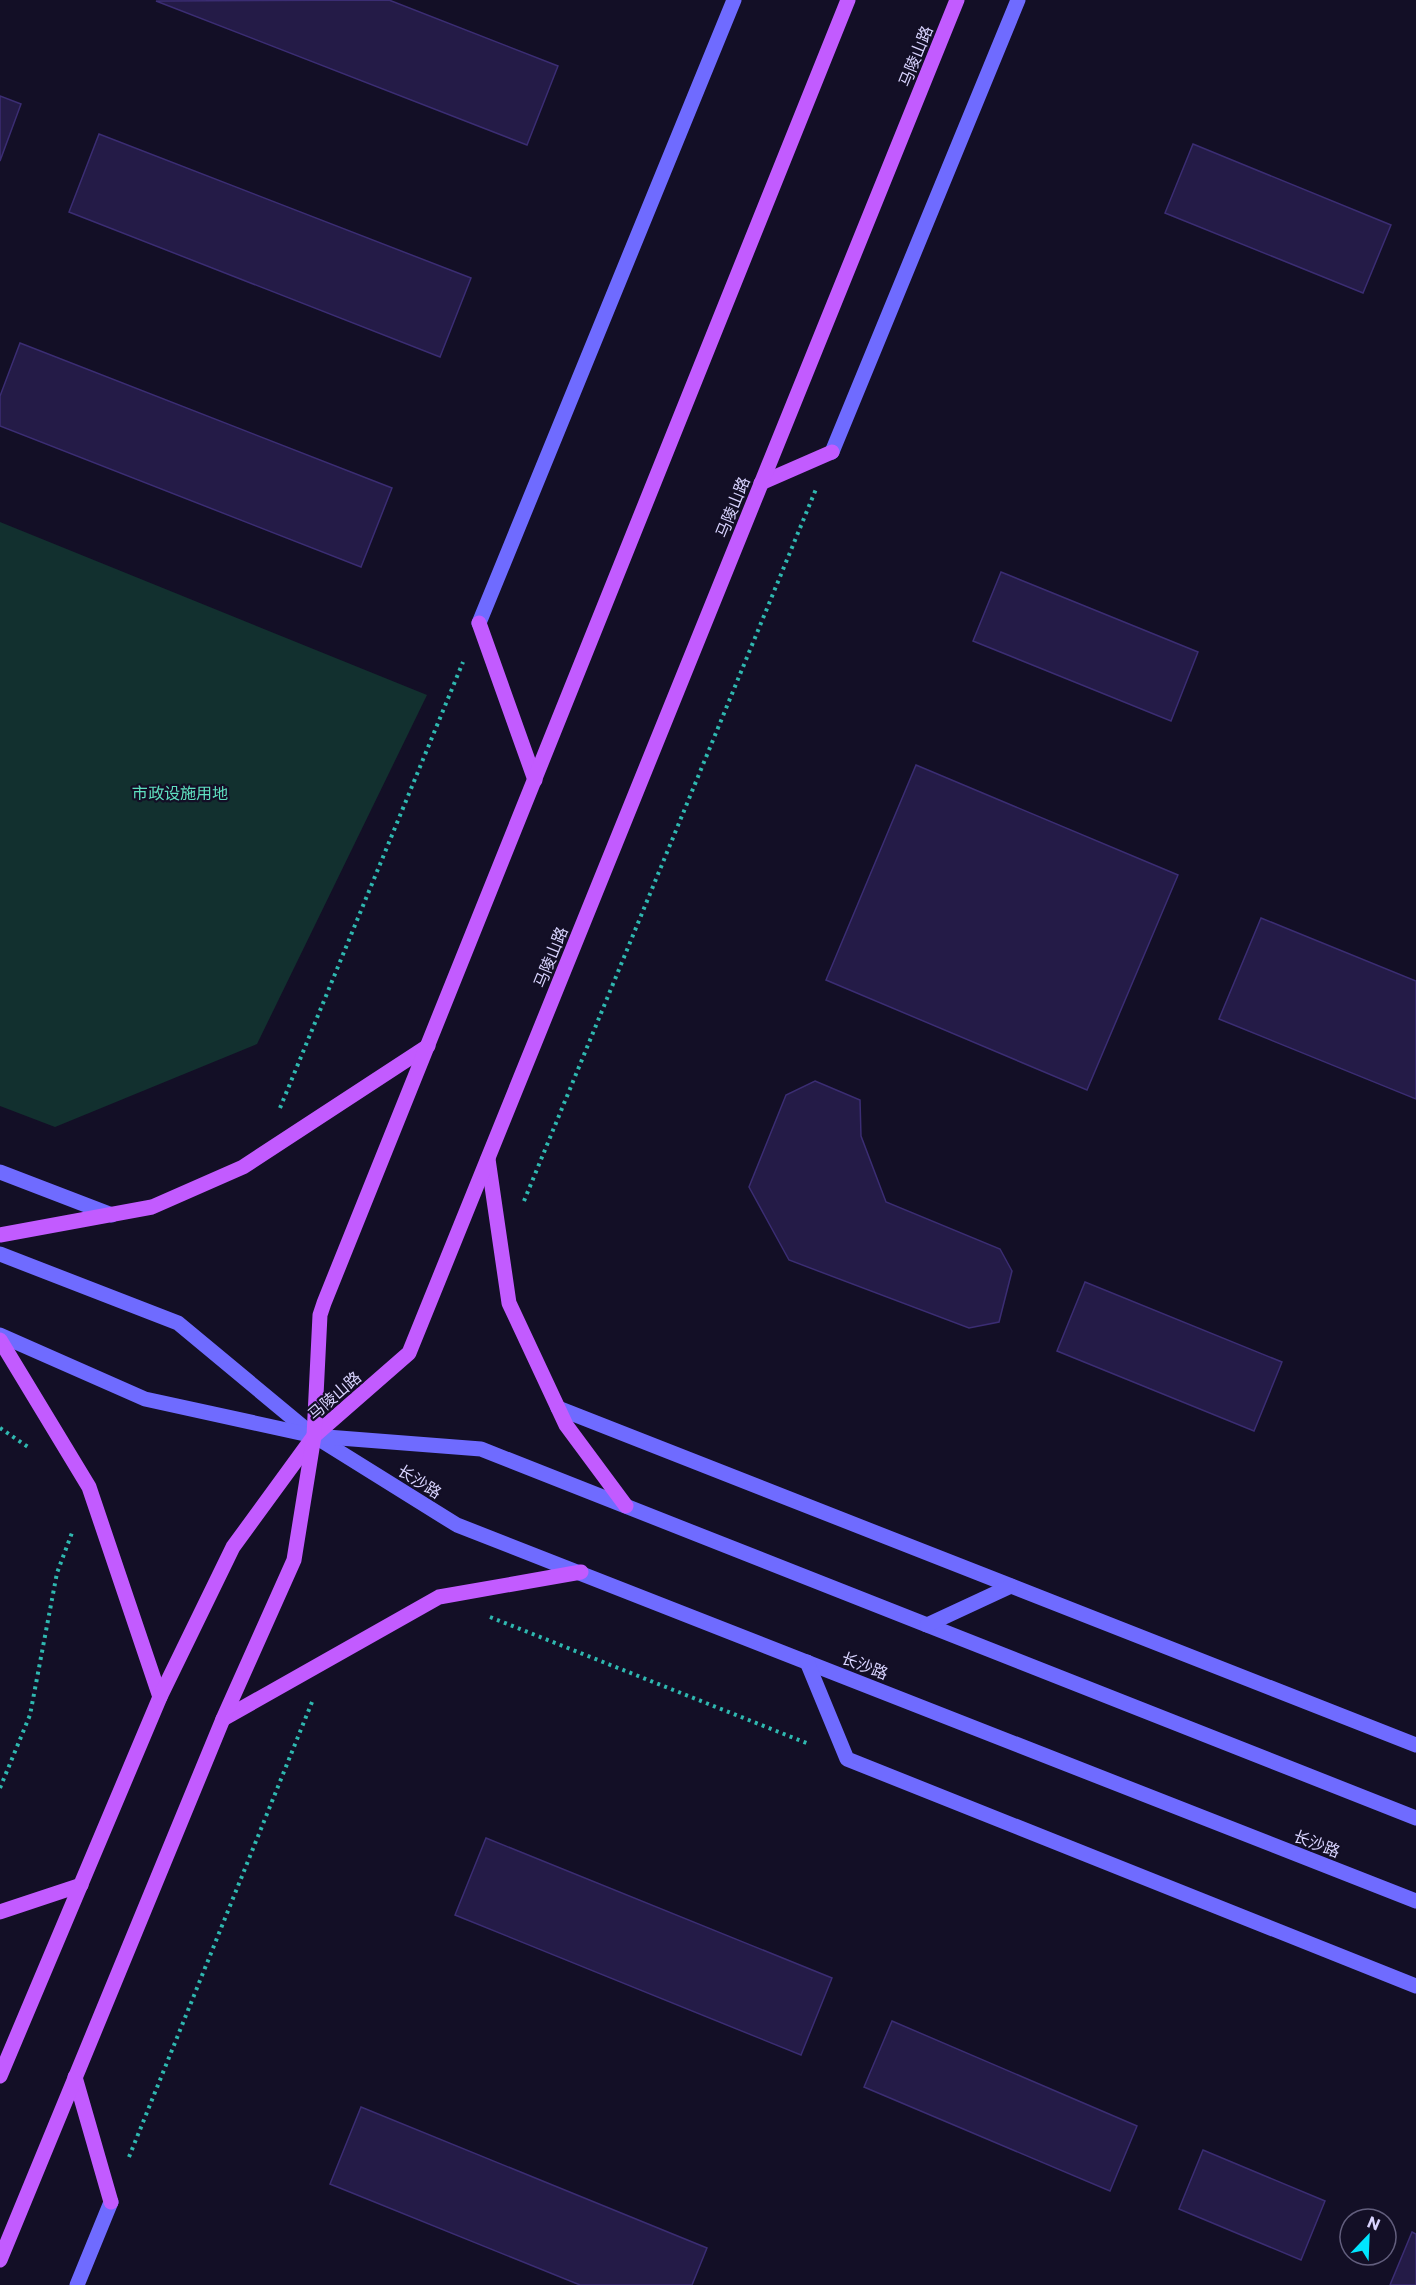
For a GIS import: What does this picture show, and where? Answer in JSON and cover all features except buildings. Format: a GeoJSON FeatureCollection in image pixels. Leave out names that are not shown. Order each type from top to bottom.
{"type":"FeatureCollection","features":[{"type":"Feature","properties":{"kind":"main road"},"geometry":{"type":"LineString","coordinates":[[534,780],[479,623],[734,0]]}},
{"type":"Feature","properties":{"kind":"main road","name":"马陵山路"},"geometry":{"type":"LineString","coordinates":[[314,1436],[320,1315],[848,0]]}},
{"type":"Feature","properties":{"kind":"main road","name":"马陵山路"},"geometry":{"type":"LineString","coordinates":[[314,1436],[409,1353],[957,0]]}},
{"type":"Feature","properties":{"kind":"main road"},"geometry":{"type":"LineString","coordinates":[[761,483],[832,452],[1018,0]]}},
{"type":"Feature","properties":{"kind":"main road"},"geometry":{"type":"LineString","coordinates":[[0,1235],[152,1207],[243,1167],[428,1046]]}},
{"type":"Feature","properties":{"kind":"main road"},"geometry":{"type":"LineString","coordinates":[[488,1157],[509,1303],[566,1425],[626,1506]]}},
{"type":"Feature","properties":{"kind":"main road"},"geometry":{"type":"LineString","coordinates":[[0,1172],[111,1215]]}},
{"type":"Feature","properties":{"kind":"main road","name":"长沙路"},"geometry":{"type":"LineString","coordinates":[[0,1254],[178,1323],[314,1436],[457,1525],[1416,1902]]}},
{"type":"Feature","properties":{"kind":"main road","name":"长沙路"},"geometry":{"type":"LineString","coordinates":[[0,1335],[145,1399],[314,1436],[481,1449],[1416,1818]]}},
{"type":"Feature","properties":{"kind":"main road"},"geometry":{"type":"LineString","coordinates":[[0,1340],[89,1487],[160,1697]]}},
{"type":"Feature","properties":{"kind":"main road"},"geometry":{"type":"LineString","coordinates":[[558,1408],[1416,1745]]}},
{"type":"Feature","properties":{"kind":"main road"},"geometry":{"type":"LineString","coordinates":[[0,2076],[160,1697],[233,1547],[314,1436]]}},
{"type":"Feature","properties":{"kind":"main road"},"geometry":{"type":"LineString","coordinates":[[0,2260],[223,1719],[294,1560],[314,1436]]}},
{"type":"Feature","properties":{"kind":"main road"},"geometry":{"type":"LineString","coordinates":[[223,1719],[439,1597],[581,1572]]}},
{"type":"Feature","properties":{"kind":"main road"},"geometry":{"type":"LineString","coordinates":[[927,1625],[1011,1586]]}},
{"type":"Feature","properties":{"kind":"main road"},"geometry":{"type":"LineString","coordinates":[[807,1662],[847,1759],[1416,1986]]}},
{"type":"Feature","properties":{"kind":"main road"},"geometry":{"type":"LineString","coordinates":[[0,1912],[81,1885]]}},
{"type":"Feature","properties":{"kind":"main road"},"geometry":{"type":"LineString","coordinates":[[75,2077],[111,2202],[77,2285]]}},
{"type":"Feature","properties":{"kind":"path"},"geometry":{"type":"LineString","coordinates":[[520,1210],[832,452]]}},
{"type":"Feature","properties":{"kind":"path"},"geometry":{"type":"LineString","coordinates":[[279,1111],[479,623]]}},
{"type":"Feature","properties":{"kind":"path"},"geometry":{"type":"LineString","coordinates":[[0,1788],[30,1715],[57,1573],[89,1487]]}},
{"type":"Feature","properties":{"kind":"path"},"geometry":{"type":"LineString","coordinates":[[483,1615],[847,1759]]}},
{"type":"Feature","properties":{"kind":"path"},"geometry":{"type":"LineString","coordinates":[[128,2158],[330,1658]]}},
{"type":"Feature","properties":{"kind":"green space","name":"市政设施用地"},"geometry":{"type":"Polygon","coordinates":[[[0,522],[427,695],[257,1044],[55,1127],[0,1106],[0,522]]]}}]}
